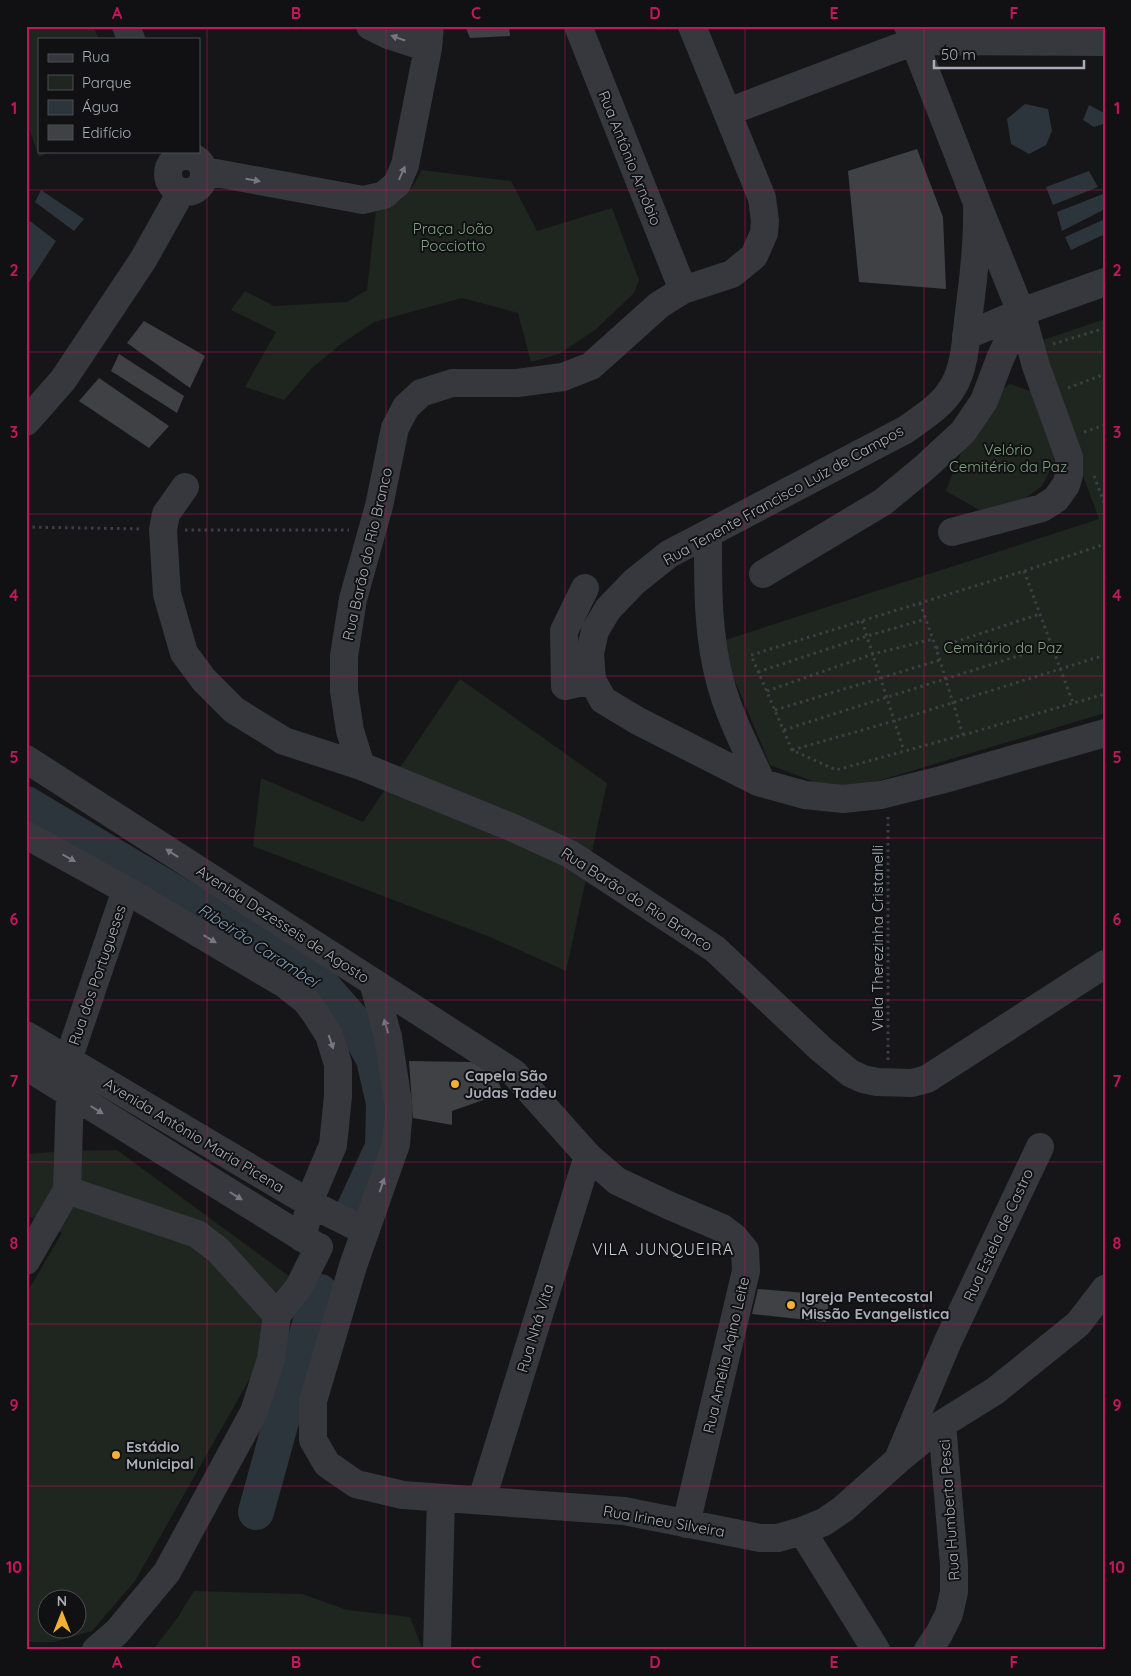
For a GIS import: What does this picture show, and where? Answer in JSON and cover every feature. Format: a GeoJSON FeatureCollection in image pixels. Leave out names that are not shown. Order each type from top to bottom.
{"type":"FeatureCollection","features":[{"type":"Feature","properties":{"kind":"street"},"geometry":{"type":"LineString","coordinates":[[126,26],[131,38]]}},
{"type":"Feature","properties":{"kind":"street"},"geometry":{"type":"LineString","coordinates":[[204,172],[363,200],[384,195],[397,184],[406,165],[429,37],[388,35],[370,26]]}},
{"type":"Feature","properties":{"kind":"street","name":"Rua Antônio Arnóbio"},"geometry":{"type":"LineString","coordinates":[[578,26],[683,290]]}},
{"type":"Feature","properties":{"kind":"street","name":"Rua Barão do Rio Branco"},"geometry":{"type":"LineString","coordinates":[[692,26],[762,198],[765,221],[763,237],[754,256],[732,274],[683,290],[659,305],[592,366],[563,377],[517,383],[452,383],[421,393],[406,407],[395,428],[372,530],[353,599],[344,656],[344,691],[350,731],[361,766],[511,827],[570,854],[715,949],[821,1049],[850,1074],[863,1080],[912,1083],[927,1079],[1105,964]]}},
{"type":"Feature","properties":{"kind":"street"},"geometry":{"type":"LineString","coordinates":[[911,34],[1021,312],[1036,366],[1069,457],[1069,475],[1066,485],[1056,499],[1042,508],[952,532]]}},
{"type":"Feature","properties":{"kind":"street"},"geometry":{"type":"LineString","coordinates":[[728,112],[911,34],[1105,42]]}},
{"type":"Feature","properties":{"kind":"street"},"geometry":{"type":"LineString","coordinates":[[177,154],[190,156],[200,161],[204,172],[204,180],[198,188],[190,192],[181,192],[172,186],[168,176],[170,165],[177,154]]}},
{"type":"Feature","properties":{"kind":"street"},"geometry":{"type":"LineString","coordinates":[[26,422],[63,380],[144,260],[181,192]]}},
{"type":"Feature","properties":{"kind":"street","name":"Rua Tenente Francisco Luiz de Campos"},"geometry":{"type":"LineString","coordinates":[[977,203],[977,242],[964,359],[954,386],[937,408],[905,430],[669,554],[634,582],[608,609],[594,631],[590,653],[592,680],[603,700],[638,721],[762,783],[805,795],[844,798],[888,794],[1105,733]]}},
{"type":"Feature","properties":{"kind":"street"},"geometry":{"type":"LineString","coordinates":[[966,336],[1021,312],[1105,282]]}},
{"type":"Feature","properties":{"kind":"street"},"geometry":{"type":"LineString","coordinates":[[763,574],[883,502],[963,432],[984,401],[1021,312]]}},
{"type":"Feature","properties":{"kind":"street"},"geometry":{"type":"LineString","coordinates":[[185,487],[166,514],[163,530],[167,594],[184,653],[204,680],[234,710],[284,741],[361,766]]}},
{"type":"Feature","properties":{"kind":"street"},"geometry":{"type":"LineString","coordinates":[[708,534],[709,620],[720,681],[738,732],[762,783]]}},
{"type":"Feature","properties":{"kind":"street"},"geometry":{"type":"LineString","coordinates":[[585,588],[564,631],[565,686],[592,680]]}},
{"type":"Feature","properties":{"kind":"street","name":"Avenida Dezesseis de Agosto"},"geometry":{"type":"LineString","coordinates":[[26,758],[373,982],[388,1037],[399,1109],[396,1144],[365,1231]]}},
{"type":"Feature","properties":{"kind":"street"},"geometry":{"type":"LineString","coordinates":[[26,835],[126,890],[286,985],[306,1001],[329,1035],[338,1064],[338,1096],[333,1145],[310,1204],[310,1243],[299,1287],[277,1315],[270,1359],[254,1412],[167,1572],[117,1632],[96,1650]]}},
{"type":"Feature","properties":{"kind":"street","name":"Rua dos Portugueses"},"geometry":{"type":"LineString","coordinates":[[68,1060],[126,890]]}},
{"type":"Feature","properties":{"kind":"street","name":"Rua Amélia Aqino Leite"},"geometry":{"type":"LineString","coordinates":[[373,982],[514,1074],[588,1156],[617,1181],[722,1228],[734,1237],[745,1250],[746,1271],[686,1524]]}},
{"type":"Feature","properties":{"kind":"street","name":"Avenida Antônio Maria Picena"},"geometry":{"type":"LineString","coordinates":[[26,1035],[310,1204],[365,1231]]}},
{"type":"Feature","properties":{"kind":"street","name":"Avenida Antônio Maria Picena"},"geometry":{"type":"LineString","coordinates":[[26,1066],[310,1243],[353,1266]]}},
{"type":"Feature","properties":{"kind":"street"},"geometry":{"type":"LineString","coordinates":[[26,1261],[67,1190],[70,1093]]}},
{"type":"Feature","properties":{"kind":"street","name":"Rua Estela de Castro"},"geometry":{"type":"LineString","coordinates":[[898,1460],[948,1342],[1040,1147]]}},
{"type":"Feature","properties":{"kind":"street","name":"Rua Nhá Vita"},"geometry":{"type":"LineString","coordinates":[[482,1500],[588,1156]]}},
{"type":"Feature","properties":{"kind":"street"},"geometry":{"type":"LineString","coordinates":[[67,1190],[197,1234],[218,1250],[277,1315]]}},
{"type":"Feature","properties":{"kind":"street","name":"Rua Irineu Silveira"},"geometry":{"type":"LineString","coordinates":[[365,1231],[313,1401],[313,1440],[327,1464],[356,1484],[403,1494],[624,1511],[760,1538],[778,1538],[802,1531],[824,1522],[844,1509],[898,1460],[942,1424],[995,1391],[1078,1324],[1105,1289]]}},
{"type":"Feature","properties":{"kind":"street","name":"Rua Humberta Pesci"},"geometry":{"type":"LineString","coordinates":[[928,1650],[939,1634],[948,1614],[954,1592],[954,1565],[942,1424]]}},
{"type":"Feature","properties":{"kind":"street"},"geometry":{"type":"LineString","coordinates":[[437,1650],[441,1498]]}},
{"type":"Feature","properties":{"kind":"street"},"geometry":{"type":"LineString","coordinates":[[802,1531],[876,1650]]}},
{"type":"Feature","properties":{"kind":"path"},"geometry":{"type":"LineString","coordinates":[[1061,390],[1105,374]]}},
{"type":"Feature","properties":{"kind":"path"},"geometry":{"type":"LineString","coordinates":[[1078,434],[1105,425]]}},
{"type":"Feature","properties":{"kind":"path"},"geometry":{"type":"LineString","coordinates":[[26,526],[163,530],[372,530]]}},
{"type":"Feature","properties":{"kind":"path"},"geometry":{"type":"LineString","coordinates":[[1105,544],[751,656],[792,750],[836,770],[1105,694]]}},
{"type":"Feature","properties":{"kind":"path"},"geometry":{"type":"LineString","coordinates":[[1024,571],[1073,703]]}},
{"type":"Feature","properties":{"kind":"path"},"geometry":{"type":"LineString","coordinates":[[920,604],[933,638],[963,735]]}},
{"type":"Feature","properties":{"kind":"path"},"geometry":{"type":"LineString","coordinates":[[936,648],[1040,614]]}},
{"type":"Feature","properties":{"kind":"path"},"geometry":{"type":"LineString","coordinates":[[758,672],[867,636],[926,619]]}},
{"type":"Feature","properties":{"kind":"path"},"geometry":{"type":"LineString","coordinates":[[862,621],[904,751]]}},
{"type":"Feature","properties":{"kind":"path"},"geometry":{"type":"LineString","coordinates":[[766,691],[873,654],[933,638]]}},
{"type":"Feature","properties":{"kind":"path"},"geometry":{"type":"LineString","coordinates":[[784,730],[1052,645]]}},
{"type":"Feature","properties":{"kind":"path"},"geometry":{"type":"LineString","coordinates":[[792,750],[894,721],[1105,655]]}},
{"type":"Feature","properties":{"kind":"path"},"geometry":{"type":"LineString","coordinates":[[775,710],[940,660]]}},
{"type":"Feature","properties":{"kind":"path","name":"Viela Therezinha Cristanelli"},"geometry":{"type":"LineString","coordinates":[[888,794],[888,1083]]}},
{"type":"Feature","properties":{"kind":"green space"},"geometry":{"type":"Polygon","coordinates":[[[26,26],[93,26],[99,38],[38,38],[38,152],[51,152],[39,157],[26,120],[26,26]]]}},
{"type":"Feature","properties":{"kind":"green space","name":"Praça João Pocciotto"},"geometry":{"type":"Polygon","coordinates":[[[422,170],[511,181],[537,231],[612,208],[639,280],[634,293],[595,330],[559,354],[531,362],[518,313],[462,298],[374,322],[340,345],[312,368],[284,400],[245,387],[276,332],[231,310],[245,291],[274,306],[347,302],[367,290],[376,210],[392,205],[404,197],[422,170]]]}},
{"type":"Feature","properties":{"kind":"green space","name":"Cemitário da Paz"},"geometry":{"type":"Polygon","coordinates":[[[1105,319],[1105,713],[841,792],[770,765],[719,642],[1099,519],[1034,343],[1105,319]]]}},
{"type":"Feature","properties":{"kind":"green space","name":"Velório Cemitério da Paz"},"geometry":{"type":"Polygon","coordinates":[[[1010,384],[1033,392],[1056,458],[1042,486],[1012,508],[979,510],[946,491],[958,459],[996,393],[1010,384]]]}},
{"type":"Feature","properties":{"kind":"green space"},"geometry":{"type":"Polygon","coordinates":[[[460,679],[607,783],[566,971],[490,937],[253,846],[261,778],[363,822],[460,679]]]}},
{"type":"Feature","properties":{"kind":"green space","name":"Estádio Municipal"},"geometry":{"type":"Polygon","coordinates":[[[117,1150],[297,1282],[278,1329],[135,1581],[92,1631],[88,1632],[88,1588],[38,1588],[38,1638],[68,1638],[54,1642],[26,1642],[26,1294],[62,1233],[26,1215],[27,1154],[117,1150]]]}},
{"type":"Feature","properties":{"kind":"green space"},"geometry":{"type":"Polygon","coordinates":[[[194,1591],[302,1594],[347,1610],[410,1617],[422,1648],[421,1650],[153,1650],[178,1617],[194,1591]]]}},
{"type":"Feature","properties":{"kind":"water"},"geometry":{"type":"Polygon","coordinates":[[[1025,104],[1048,109],[1052,131],[1046,145],[1029,154],[1011,144],[1007,119],[1025,104]]]}},
{"type":"Feature","properties":{"kind":"water"},"geometry":{"type":"Polygon","coordinates":[[[1089,105],[1104,113],[1103,124],[1094,127],[1083,120],[1089,105]]]}},
{"type":"Feature","properties":{"kind":"water"},"geometry":{"type":"Polygon","coordinates":[[[1089,171],[1098,187],[1053,205],[1046,187],[1089,171]]]}},
{"type":"Feature","properties":{"kind":"water"},"geometry":{"type":"Polygon","coordinates":[[[41,190],[84,219],[74,231],[35,202],[41,190]]]}},
{"type":"Feature","properties":{"kind":"water"},"geometry":{"type":"Polygon","coordinates":[[[1103,194],[1105,209],[1062,231],[1057,212],[1103,194]]]}},
{"type":"Feature","properties":{"kind":"water"},"geometry":{"type":"Polygon","coordinates":[[[1105,219],[1105,234],[1071,250],[1065,237],[1105,219]]]}},
{"type":"Feature","properties":{"kind":"water"},"geometry":{"type":"Polygon","coordinates":[[[30,221],[56,241],[26,287],[26,227],[30,221]]]}},
{"type":"Feature","properties":{"kind":"building"},"geometry":{"type":"Polygon","coordinates":[[[465,26],[509,26],[510,36],[470,38],[465,26]]]}},
{"type":"Feature","properties":{"kind":"building"},"geometry":{"type":"Polygon","coordinates":[[[917,149],[943,217],[946,289],[859,282],[848,171],[917,149]]]}},
{"type":"Feature","properties":{"kind":"building"},"geometry":{"type":"Polygon","coordinates":[[[144,321],[205,356],[190,388],[127,343],[144,321]]]}},
{"type":"Feature","properties":{"kind":"building"},"geometry":{"type":"Polygon","coordinates":[[[119,354],[184,396],[177,413],[111,371],[119,354]]]}},
{"type":"Feature","properties":{"kind":"building"},"geometry":{"type":"Polygon","coordinates":[[[99,378],[169,426],[149,448],[79,401],[99,378]]]}},
{"type":"Feature","properties":{"kind":"building","name":"Capela São Judas Tadeu"},"geometry":{"type":"Polygon","coordinates":[[[409,1061],[471,1062],[495,1074],[503,1093],[452,1111],[452,1125],[413,1118],[409,1061]]]}},
{"type":"Feature","properties":{"kind":"building","name":"Igreja Pentecostal Missão Evangelistica"},"geometry":{"type":"Polygon","coordinates":[[[758,1289],[830,1295],[826,1322],[752,1314],[758,1289]]]}},
{"type":"Feature","properties":{"kind":"waterway","name":"Ribeirão Carambeí"},"geometry":{"type":"LineString","coordinates":[[26,804],[287,960],[323,987],[352,1020],[374,1059],[384,1103],[383,1147],[351,1216]]}},
{"type":"Feature","properties":{"kind":"waterway"},"geometry":{"type":"LineString","coordinates":[[256,1512],[288,1396],[320,1292]]}},
{"type":"Feature","properties":{"kind":"place","name":"Capela São Judas Tadeu"},"geometry":{"type":"Point","coordinates":[455,1084]}},
{"type":"Feature","properties":{"kind":"place","name":"Igreja Pentecostal Missão Evangelistica"},"geometry":{"type":"Point","coordinates":[791,1305]}},
{"type":"Feature","properties":{"kind":"place","name":"Estádio Municipal"},"geometry":{"type":"Point","coordinates":[116,1455]}},
{"type":"Feature","properties":{"kind":"district","name":"VILA JUNQUEIRA"},"geometry":{"type":"Point","coordinates":[663,1249]}}]}
